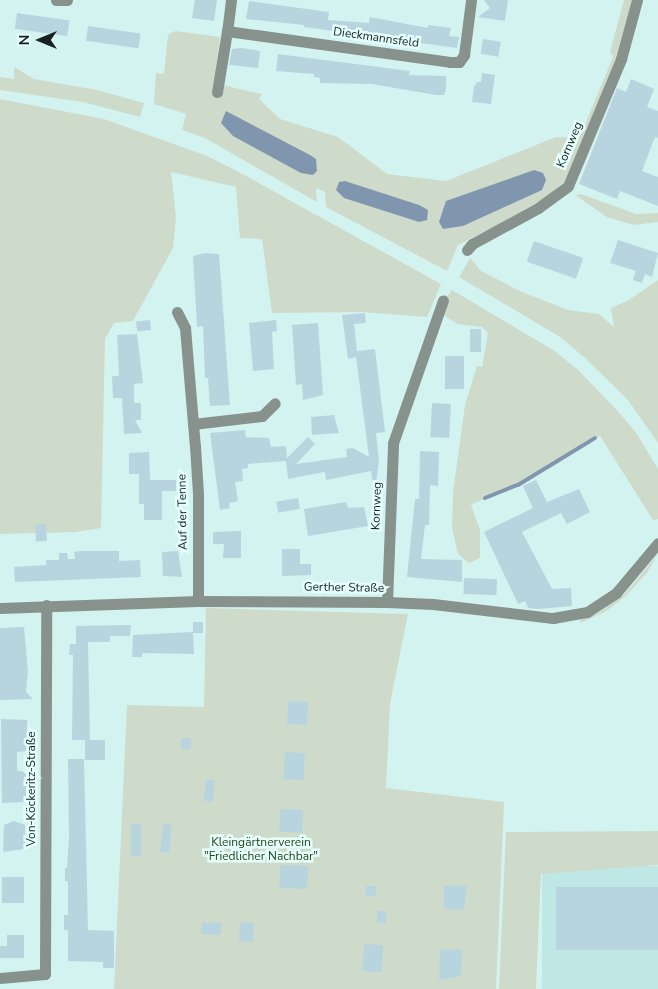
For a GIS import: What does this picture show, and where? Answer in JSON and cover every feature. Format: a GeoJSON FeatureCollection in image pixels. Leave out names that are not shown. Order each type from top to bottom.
{"type":"FeatureCollection","features":[{"type":"Feature","properties":{"kind":"street"},"geometry":{"type":"LineString","coordinates":[[56,0],[67,0]]}},
{"type":"Feature","properties":{"kind":"street"},"geometry":{"type":"LineString","coordinates":[[217,92],[231,0]]}},
{"type":"Feature","properties":{"kind":"street","name":"Dieckmannsfeld"},"geometry":{"type":"LineString","coordinates":[[227,31],[458,62],[464,55],[471,0]]}},
{"type":"Feature","properties":{"kind":"street","name":"Kornweg"},"geometry":{"type":"LineString","coordinates":[[467,250],[472,244],[538,208],[568,186],[620,59],[637,0]]}},
{"type":"Feature","properties":{"kind":"street","name":"Kornweg"},"geometry":{"type":"LineString","coordinates":[[386,602],[394,442],[443,300]]}},
{"type":"Feature","properties":{"kind":"street","name":"Auf der Tenne"},"geometry":{"type":"LineString","coordinates":[[177,312],[185,328],[193,424],[198,494],[198,600]]}},
{"type":"Feature","properties":{"kind":"street"},"geometry":{"type":"LineString","coordinates":[[193,424],[262,416],[275,403]]}},
{"type":"Feature","properties":{"kind":"street","name":"Gerther Straße"},"geometry":{"type":"LineString","coordinates":[[0,608],[198,600],[386,602],[553,618],[587,612],[616,593],[658,543]]}},
{"type":"Feature","properties":{"kind":"street","name":"Von-Köckeritz-Straße"},"geometry":{"type":"LineString","coordinates":[[0,978],[45,974],[46,605]]}},
{"type":"Feature","properties":{"kind":"shaded area"},"geometry":{"type":"Polygon","coordinates":[[[226,111],[310,155],[316,159],[317,171],[313,175],[301,173],[233,136],[221,123],[226,111]]]}},
{"type":"Feature","properties":{"kind":"shaded area"},"geometry":{"type":"Polygon","coordinates":[[[534,170],[543,173],[546,180],[542,190],[463,226],[443,229],[439,222],[446,201],[534,170]]]}},
{"type":"Feature","properties":{"kind":"shaded area"},"geometry":{"type":"Polygon","coordinates":[[[345,181],[419,205],[428,210],[427,220],[419,222],[344,198],[336,190],[339,182],[345,181]]]}},
{"type":"Feature","properties":{"kind":"shaded area"},"geometry":{"type":"Polygon","coordinates":[[[542,866],[658,866],[658,989],[542,989],[542,866]]]}},
{"type":"Feature","properties":{"kind":"green space"},"geometry":{"type":"Polygon","coordinates":[[[624,0],[633,0],[617,58],[565,181],[548,196],[509,219],[458,245],[447,271],[326,207],[325,192],[316,188],[317,202],[205,138],[182,130],[186,114],[154,104],[156,73],[164,74],[168,35],[175,31],[220,37],[214,83],[262,94],[259,99],[280,119],[338,137],[387,174],[446,181],[556,137],[577,138],[581,134],[613,57],[610,52],[624,0]]]}},
{"type":"Feature","properties":{"kind":"green space"},"geometry":{"type":"Polygon","coordinates":[[[14,67],[34,79],[97,90],[144,103],[140,117],[83,102],[0,90],[0,77],[14,79],[14,67]]]}},
{"type":"Feature","properties":{"kind":"green space"},"geometry":{"type":"Polygon","coordinates":[[[0,99],[104,119],[207,156],[237,171],[441,284],[427,317],[361,312],[272,313],[262,239],[240,238],[236,187],[171,172],[176,217],[173,248],[133,321],[114,323],[105,339],[101,528],[75,532],[0,534],[0,99]]]}},
{"type":"Feature","properties":{"kind":"green space"},"geometry":{"type":"Polygon","coordinates":[[[581,194],[636,214],[658,213],[658,222],[634,225],[607,217],[575,195],[581,194]]]}},
{"type":"Feature","properties":{"kind":"green space"},"geometry":{"type":"Polygon","coordinates":[[[470,258],[481,271],[522,292],[568,310],[599,314],[614,327],[611,308],[629,300],[658,280],[658,443],[628,400],[585,358],[560,337],[459,277],[470,258]]]}},
{"type":"Feature","properties":{"kind":"green space"},"geometry":{"type":"Polygon","coordinates":[[[452,290],[553,350],[576,368],[616,409],[637,434],[658,469],[658,519],[653,520],[600,436],[554,466],[471,505],[480,530],[480,558],[469,563],[458,554],[452,528],[453,492],[465,405],[477,366],[482,367],[488,333],[482,327],[457,324],[442,314],[446,298],[452,290]]]}},
{"type":"Feature","properties":{"kind":"green space"},"geometry":{"type":"Polygon","coordinates":[[[658,554],[647,573],[626,596],[605,612],[580,623],[580,620],[598,613],[624,595],[658,554]]]}},
{"type":"Feature","properties":{"kind":"green space","name":"Kleingärtnerverein \"Friedlicher Nachbar\""},"geometry":{"type":"Polygon","coordinates":[[[206,608],[408,614],[390,704],[386,788],[504,802],[496,989],[114,989],[127,705],[204,707],[206,608]]]}},
{"type":"Feature","properties":{"kind":"green space"},"geometry":{"type":"Polygon","coordinates":[[[658,831],[658,865],[541,874],[536,989],[499,989],[506,832],[658,831]]]}},
{"type":"Feature","properties":{"kind":"building"},"geometry":{"type":"Polygon","coordinates":[[[195,0],[217,0],[214,21],[192,18],[195,0]]]}},
{"type":"Feature","properties":{"kind":"building"},"geometry":{"type":"Polygon","coordinates":[[[484,0],[508,0],[505,21],[478,17],[490,8],[484,0]]]}},
{"type":"Feature","properties":{"kind":"building"},"geometry":{"type":"Polygon","coordinates":[[[249,1],[329,12],[328,20],[369,23],[370,17],[428,28],[428,25],[451,28],[449,36],[459,37],[457,48],[304,27],[304,25],[246,19],[249,1]]]}},
{"type":"Feature","properties":{"kind":"building"},"geometry":{"type":"Polygon","coordinates":[[[17,13],[69,20],[67,36],[15,29],[17,13]]]}},
{"type":"Feature","properties":{"kind":"building"},"geometry":{"type":"Polygon","coordinates":[[[88,26],[140,33],[138,48],[86,41],[88,26]]]}},
{"type":"Feature","properties":{"kind":"building"},"geometry":{"type":"Polygon","coordinates":[[[483,39],[501,42],[498,57],[481,54],[483,39]]]}},
{"type":"Feature","properties":{"kind":"building"},"geometry":{"type":"Polygon","coordinates":[[[241,48],[260,51],[258,68],[229,65],[232,49],[241,48]]]}},
{"type":"Feature","properties":{"kind":"building"},"geometry":{"type":"Polygon","coordinates":[[[278,54],[410,71],[409,75],[446,76],[446,89],[444,95],[436,95],[372,84],[320,83],[320,78],[314,77],[314,74],[276,71],[278,54]]]}},
{"type":"Feature","properties":{"kind":"building"},"geometry":{"type":"Polygon","coordinates":[[[482,73],[495,75],[491,104],[472,102],[474,87],[477,82],[481,82],[482,73]]]}},
{"type":"Feature","properties":{"kind":"building"},"geometry":{"type":"Polygon","coordinates":[[[631,79],[654,89],[647,107],[658,111],[658,138],[655,137],[642,171],[658,177],[658,206],[620,191],[617,199],[579,184],[617,88],[626,92],[631,79]]]}},
{"type":"Feature","properties":{"kind":"building"},"geometry":{"type":"Polygon","coordinates":[[[618,240],[658,253],[652,277],[645,274],[642,283],[633,280],[636,271],[610,263],[618,240]]]}},
{"type":"Feature","properties":{"kind":"building"},"geometry":{"type":"Polygon","coordinates":[[[534,241],[583,258],[576,279],[527,262],[534,241]]]}},
{"type":"Feature","properties":{"kind":"building"},"geometry":{"type":"Polygon","coordinates":[[[205,253],[219,254],[230,405],[210,406],[208,378],[205,378],[203,326],[197,327],[193,256],[205,253]]]}},
{"type":"Feature","properties":{"kind":"building"},"geometry":{"type":"Polygon","coordinates":[[[365,313],[366,323],[354,324],[357,351],[375,349],[385,432],[376,433],[379,460],[376,484],[373,484],[371,471],[326,480],[325,472],[288,479],[286,461],[248,464],[248,468],[242,469],[243,481],[235,482],[238,501],[229,503],[230,508],[220,510],[210,433],[245,430],[246,437],[269,438],[271,447],[286,446],[287,458],[308,437],[315,444],[296,464],[347,457],[346,449],[353,448],[369,457],[356,357],[348,359],[342,315],[365,313]]]}},
{"type":"Feature","properties":{"kind":"building"},"geometry":{"type":"Polygon","coordinates":[[[150,320],[151,330],[137,331],[136,321],[150,320]]]}},
{"type":"Feature","properties":{"kind":"building"},"geometry":{"type":"Polygon","coordinates":[[[276,320],[277,331],[272,332],[274,369],[253,371],[249,323],[276,320]]]}},
{"type":"Feature","properties":{"kind":"building"},"geometry":{"type":"Polygon","coordinates":[[[318,323],[323,395],[303,400],[302,384],[296,385],[292,325],[318,323]]]}},
{"type":"Feature","properties":{"kind":"building"},"geometry":{"type":"Polygon","coordinates":[[[470,329],[481,329],[481,352],[470,352],[470,329]]]}},
{"type":"Feature","properties":{"kind":"building"},"geometry":{"type":"Polygon","coordinates":[[[137,334],[143,383],[134,384],[134,403],[141,403],[141,420],[135,420],[142,433],[124,434],[122,398],[113,398],[112,376],[119,376],[117,335],[137,334]]]}},
{"type":"Feature","properties":{"kind":"building"},"geometry":{"type":"Polygon","coordinates":[[[445,356],[464,356],[464,389],[445,389],[445,356]]]}},
{"type":"Feature","properties":{"kind":"building"},"geometry":{"type":"Polygon","coordinates":[[[432,403],[451,404],[449,438],[430,437],[432,403]]]}},
{"type":"Feature","properties":{"kind":"building"},"geometry":{"type":"Polygon","coordinates":[[[334,415],[339,433],[312,435],[311,417],[334,415]]]}},
{"type":"Feature","properties":{"kind":"building"},"geometry":{"type":"Polygon","coordinates":[[[420,451],[439,452],[438,486],[430,485],[429,525],[425,525],[421,559],[462,560],[462,582],[407,577],[415,499],[419,499],[420,451]]]}},
{"type":"Feature","properties":{"kind":"building"},"geometry":{"type":"Polygon","coordinates":[[[149,452],[150,480],[176,480],[176,491],[162,491],[162,520],[144,520],[144,504],[139,504],[139,474],[129,474],[129,453],[149,452]]]}},
{"type":"Feature","properties":{"kind":"building"},"geometry":{"type":"Polygon","coordinates":[[[536,480],[547,502],[579,489],[590,512],[567,524],[561,513],[522,532],[552,589],[571,588],[572,606],[539,609],[528,608],[525,601],[518,604],[484,532],[533,508],[523,486],[536,480]]]}},
{"type":"Feature","properties":{"kind":"building"},"geometry":{"type":"Polygon","coordinates":[[[298,498],[300,509],[278,513],[276,502],[298,498]]]}},
{"type":"Feature","properties":{"kind":"building"},"geometry":{"type":"Polygon","coordinates":[[[346,502],[348,508],[364,507],[368,526],[308,536],[304,509],[346,502]]]}},
{"type":"Feature","properties":{"kind":"building"},"geometry":{"type":"Polygon","coordinates":[[[46,524],[47,541],[36,542],[35,525],[46,524]]]}},
{"type":"Feature","properties":{"kind":"building"},"geometry":{"type":"Polygon","coordinates":[[[241,531],[241,558],[223,558],[224,544],[213,544],[213,532],[241,531]]]}},
{"type":"Feature","properties":{"kind":"building"},"geometry":{"type":"Polygon","coordinates":[[[282,549],[300,549],[300,564],[311,564],[311,575],[282,576],[282,549]]]}},
{"type":"Feature","properties":{"kind":"building"},"geometry":{"type":"Polygon","coordinates":[[[119,551],[119,561],[140,560],[141,577],[15,582],[14,567],[46,565],[46,560],[59,560],[59,553],[67,553],[68,559],[75,559],[74,552],[119,551]]]}},
{"type":"Feature","properties":{"kind":"building"},"geometry":{"type":"Polygon","coordinates":[[[178,551],[182,577],[163,576],[162,552],[178,551]]]}},
{"type":"Feature","properties":{"kind":"building"},"geometry":{"type":"Polygon","coordinates":[[[464,578],[497,579],[496,595],[463,594],[464,578]]]}},
{"type":"Feature","properties":{"kind":"building"},"geometry":{"type":"Polygon","coordinates":[[[193,622],[203,622],[203,633],[193,633],[194,654],[142,653],[142,657],[132,657],[133,635],[193,632],[193,622]]]}},
{"type":"Feature","properties":{"kind":"building"},"geometry":{"type":"Polygon","coordinates":[[[131,625],[130,636],[110,636],[110,642],[88,642],[90,740],[105,740],[105,760],[85,760],[85,740],[72,740],[73,655],[69,655],[70,644],[76,644],[76,626],[131,625]]]}},
{"type":"Feature","properties":{"kind":"building"},"geometry":{"type":"Polygon","coordinates":[[[24,627],[28,671],[26,692],[33,699],[0,700],[0,628],[24,627]]]}},
{"type":"Feature","properties":{"kind":"building"},"geometry":{"type":"Polygon","coordinates":[[[288,701],[308,702],[307,725],[287,724],[288,701]]]}},
{"type":"Feature","properties":{"kind":"building"},"geometry":{"type":"Polygon","coordinates":[[[1,719],[27,720],[27,751],[17,752],[17,771],[26,771],[26,802],[2,803],[1,719]]]}},
{"type":"Feature","properties":{"kind":"building"},"geometry":{"type":"Polygon","coordinates":[[[181,738],[191,738],[191,749],[181,749],[181,738]]]}},
{"type":"Feature","properties":{"kind":"building"},"geometry":{"type":"Polygon","coordinates":[[[285,752],[305,753],[304,780],[284,779],[285,752]]]}},
{"type":"Feature","properties":{"kind":"building"},"geometry":{"type":"Polygon","coordinates":[[[68,759],[84,759],[88,930],[114,931],[114,968],[103,968],[103,962],[68,961],[68,930],[64,930],[64,915],[68,915],[68,881],[65,881],[65,868],[67,868],[69,837],[68,759]]]}},
{"type":"Feature","properties":{"kind":"building"},"geometry":{"type":"Polygon","coordinates":[[[206,779],[215,780],[213,802],[204,801],[206,779]]]}},
{"type":"Feature","properties":{"kind":"building"},"geometry":{"type":"Polygon","coordinates":[[[280,809],[303,810],[302,833],[279,832],[280,809]]]}},
{"type":"Feature","properties":{"kind":"building"},"geometry":{"type":"Polygon","coordinates":[[[14,821],[25,825],[25,849],[3,852],[4,825],[14,821]]]}},
{"type":"Feature","properties":{"kind":"building"},"geometry":{"type":"Polygon","coordinates":[[[131,824],[141,824],[141,856],[131,856],[131,824]]]}},
{"type":"Feature","properties":{"kind":"building"},"geometry":{"type":"Polygon","coordinates":[[[163,824],[172,825],[169,853],[160,852],[163,824]]]}},
{"type":"Feature","properties":{"kind":"building"},"geometry":{"type":"Polygon","coordinates":[[[280,865],[308,866],[307,889],[279,888],[280,865]]]}},
{"type":"Feature","properties":{"kind":"building"},"geometry":{"type":"Polygon","coordinates":[[[2,877],[24,877],[24,903],[2,903],[2,877]]]}},
{"type":"Feature","properties":{"kind":"building"},"geometry":{"type":"Polygon","coordinates":[[[467,885],[464,910],[444,909],[444,886],[467,885]]]}},
{"type":"Feature","properties":{"kind":"building"},"geometry":{"type":"Polygon","coordinates":[[[366,886],[376,886],[376,896],[365,895],[366,886]]]}},
{"type":"Feature","properties":{"kind":"building"},"geometry":{"type":"Polygon","coordinates":[[[556,887],[658,887],[658,950],[556,950],[556,887]]]}},
{"type":"Feature","properties":{"kind":"building"},"geometry":{"type":"Polygon","coordinates":[[[377,911],[386,911],[386,923],[377,923],[377,911]]]}},
{"type":"Feature","properties":{"kind":"building"},"geometry":{"type":"Polygon","coordinates":[[[202,922],[221,923],[220,935],[201,934],[202,922]]]}},
{"type":"Feature","properties":{"kind":"building"},"geometry":{"type":"Polygon","coordinates":[[[240,922],[254,923],[253,942],[239,941],[240,922]]]}},
{"type":"Feature","properties":{"kind":"building"},"geometry":{"type":"Polygon","coordinates":[[[7,935],[24,935],[24,958],[0,958],[0,946],[7,946],[7,935]]]}},
{"type":"Feature","properties":{"kind":"building"},"geometry":{"type":"Polygon","coordinates":[[[364,944],[383,945],[382,972],[363,971],[364,944]]]}},
{"type":"Feature","properties":{"kind":"building"},"geometry":{"type":"Polygon","coordinates":[[[440,949],[462,950],[461,976],[439,980],[440,949]]]}},
{"type":"Feature","properties":{"kind":"waterway"},"geometry":{"type":"LineString","coordinates":[[485,498],[518,485],[595,438]]}}]}
